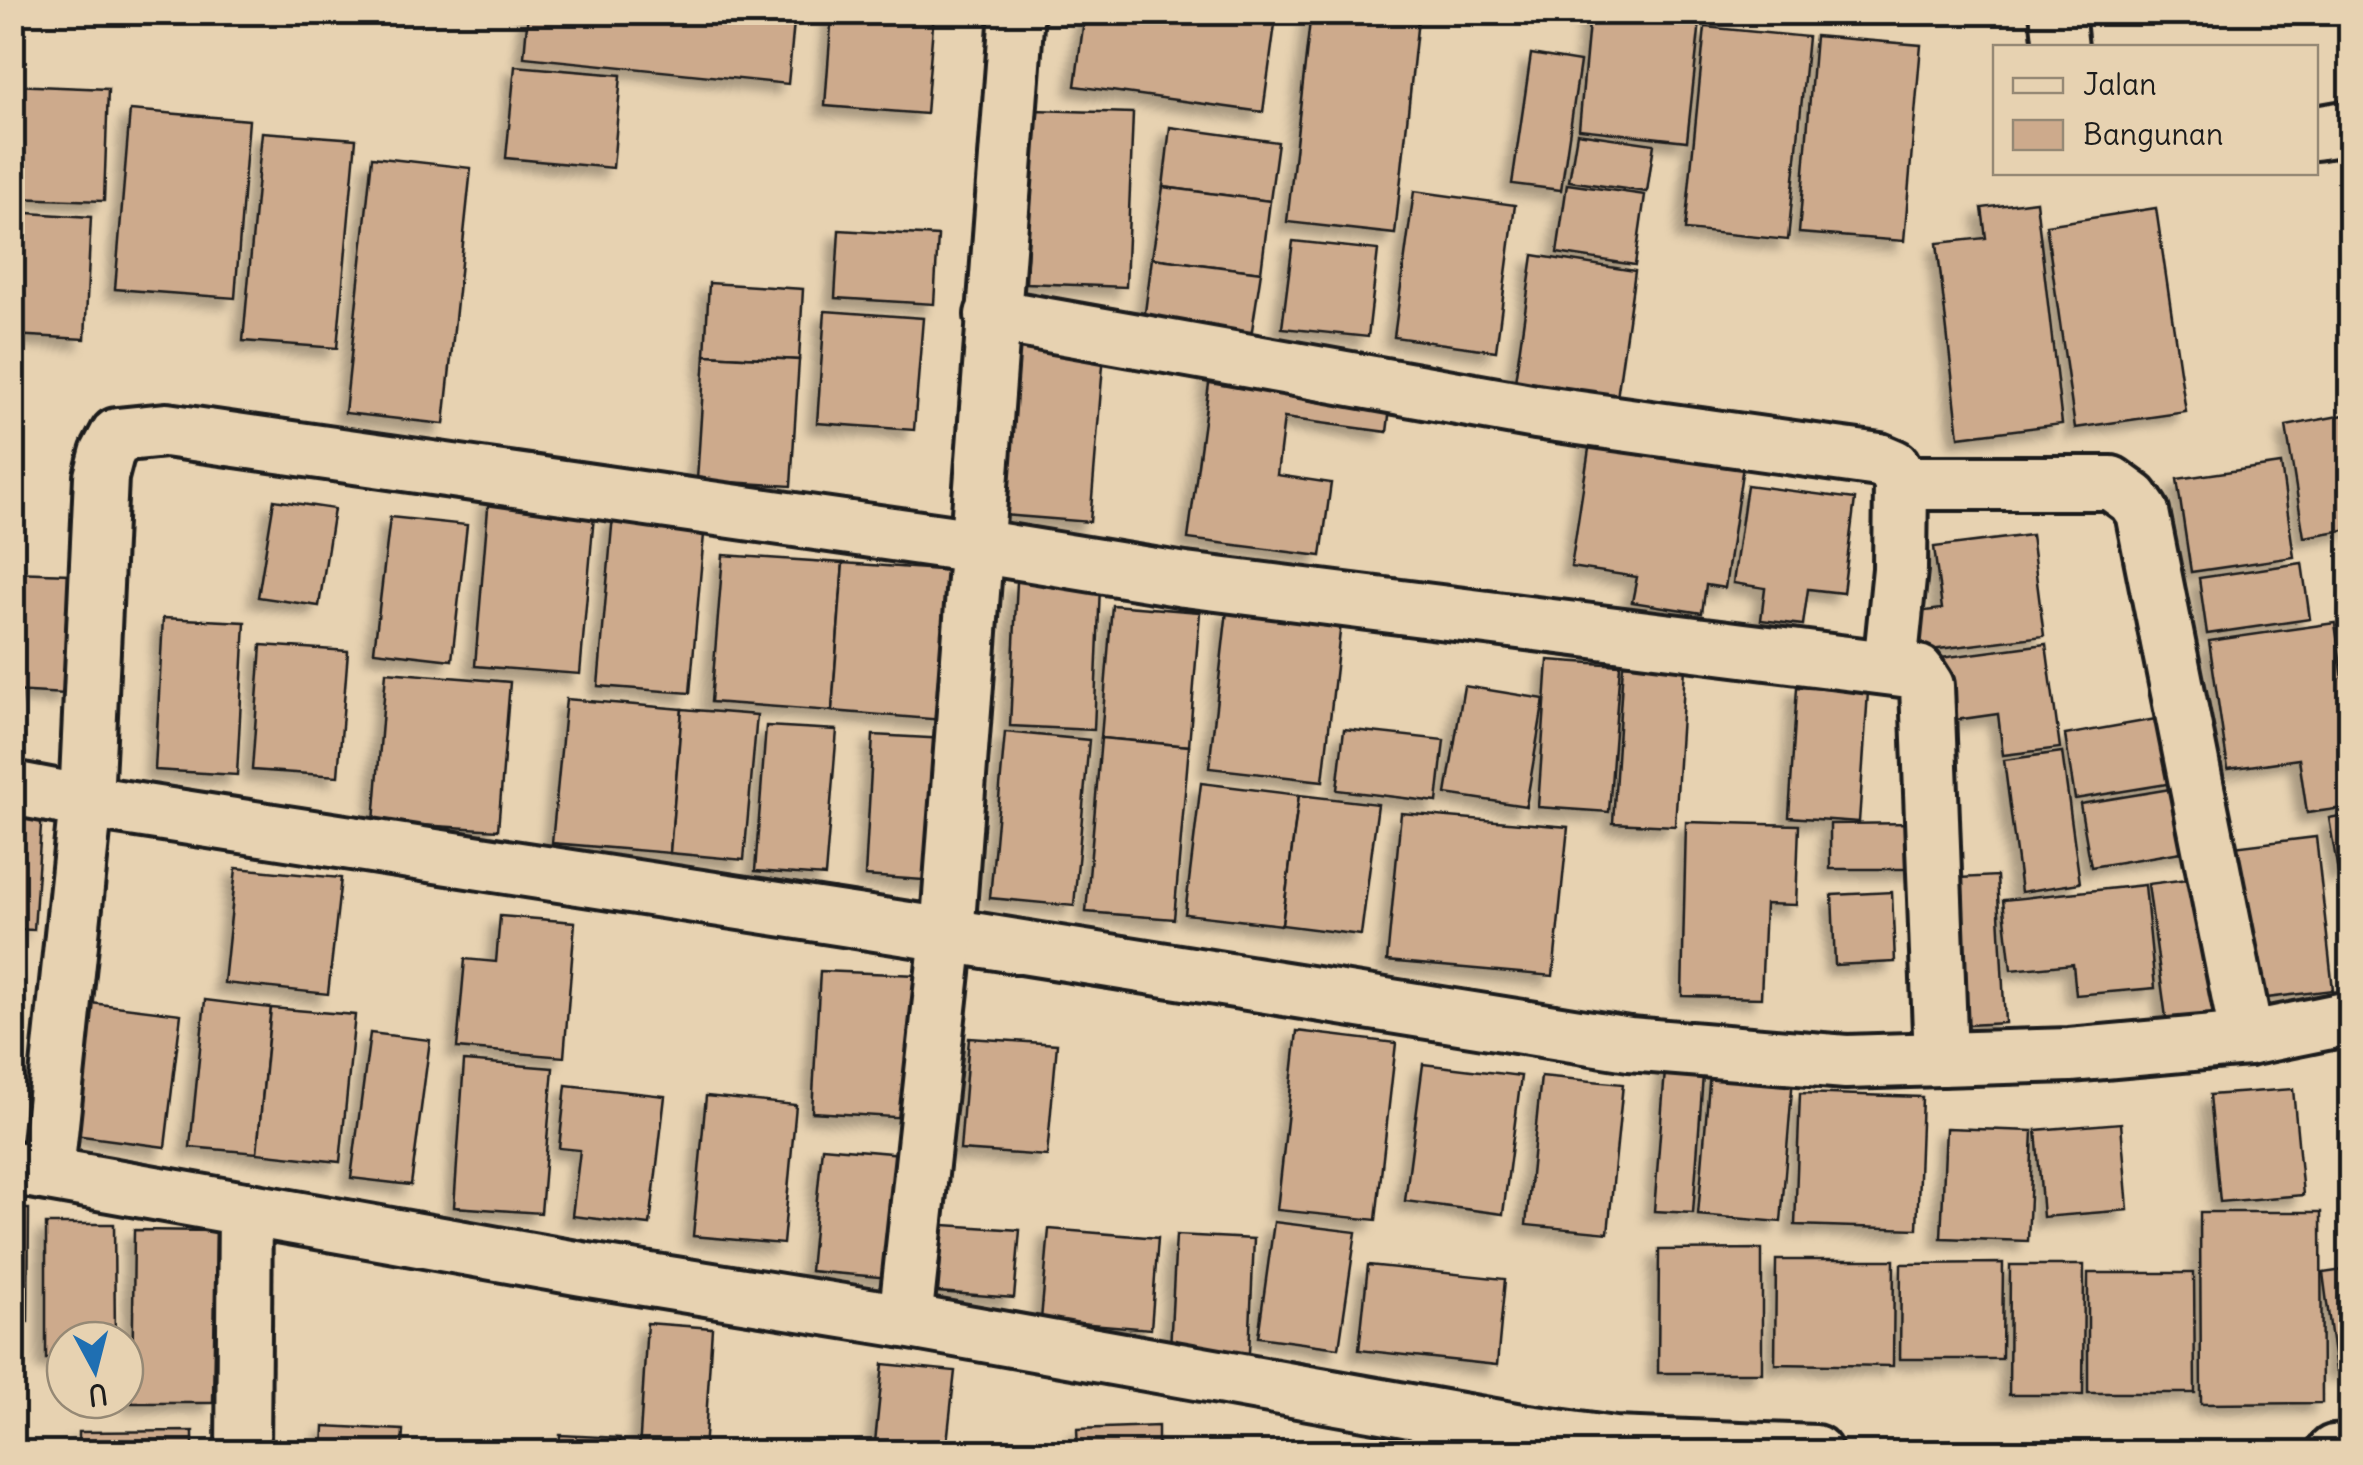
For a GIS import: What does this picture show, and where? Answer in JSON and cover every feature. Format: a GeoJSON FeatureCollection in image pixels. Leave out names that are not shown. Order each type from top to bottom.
{"type":"FeatureCollection","features":[{"type":"Feature","properties":{"kind":"street"},"geometry":{"type":"LineString","coordinates":[[904,1321],[947,935],[1017,12]]}},
{"type":"Feature","properties":{"kind":"street"},"geometry":{"type":"LineString","coordinates":[[2057,12],[2061,45]]}},
{"type":"Feature","properties":{"kind":"street"},"geometry":{"type":"LineString","coordinates":[[2318,134],[2350,127]]}},
{"type":"Feature","properties":{"kind":"street"},"geometry":{"type":"LineString","coordinates":[[992,315],[1536,412],[1880,460],[1892,466],[1901,483],[1900,568],[1890,667]]}},
{"type":"Feature","properties":{"kind":"street"},"geometry":{"type":"LineString","coordinates":[[1815,1452],[1526,1442],[904,1321],[582,1270],[30,1170],[86,802],[101,477],[107,454],[117,435],[166,430],[976,546],[1185,580],[1918,672],[1928,686],[1941,1059]]}},
{"type":"Feature","properties":{"kind":"street"},"geometry":{"type":"LineString","coordinates":[[1901,483],[2111,483],[2134,499],[2142,512],[2247,1039]]}},
{"type":"Feature","properties":{"kind":"street"},"geometry":{"type":"LineString","coordinates":[[12,788],[1629,1044],[1846,1062],[2070,1055],[2247,1039],[2350,1018]]}},
{"type":"Feature","properties":{"kind":"street"},"geometry":{"type":"LineString","coordinates":[[243,1452],[244,1209]]}},
{"type":"Feature","properties":{"kind":"street"},"geometry":{"type":"LineString","coordinates":[[2334,1452],[2350,1451]]}},
{"type":"Feature","properties":{"kind":"building"},"geometry":{"type":"Polygon","coordinates":[[[528,12],[795,12],[788,84],[524,57],[528,12]]]}},
{"type":"Feature","properties":{"kind":"building"},"geometry":{"type":"Polygon","coordinates":[[[832,12],[934,12],[926,114],[825,106],[832,12]]]}},
{"type":"Feature","properties":{"kind":"building"},"geometry":{"type":"Polygon","coordinates":[[[1085,12],[1243,12],[1276,17],[1263,112],[1075,86],[1085,12]]]}},
{"type":"Feature","properties":{"kind":"building"},"geometry":{"type":"Polygon","coordinates":[[[1311,12],[1418,19],[1395,234],[1287,222],[1311,12]]]}},
{"type":"Feature","properties":{"kind":"building"},"geometry":{"type":"Polygon","coordinates":[[[1590,12],[1701,12],[1687,141],[1579,129],[1590,12]]]}},
{"type":"Feature","properties":{"kind":"building"},"geometry":{"type":"Polygon","coordinates":[[[1705,27],[1808,37],[1788,240],[1685,230],[1705,27]]]}},
{"type":"Feature","properties":{"kind":"building"},"geometry":{"type":"Polygon","coordinates":[[[1815,36],[1921,45],[1904,241],[1799,233],[1815,36]]]}},
{"type":"Feature","properties":{"kind":"building"},"geometry":{"type":"Polygon","coordinates":[[[1531,54],[1580,62],[1561,190],[1512,184],[1531,54]]]}},
{"type":"Feature","properties":{"kind":"building"},"geometry":{"type":"Polygon","coordinates":[[[515,66],[621,75],[613,168],[506,158],[515,66]]]}},
{"type":"Feature","properties":{"kind":"building"},"geometry":{"type":"Polygon","coordinates":[[[12,85],[108,89],[104,201],[12,198],[12,85]]]}},
{"type":"Feature","properties":{"kind":"building"},"geometry":{"type":"Polygon","coordinates":[[[130,110],[249,120],[235,298],[115,289],[130,110]]]}},
{"type":"Feature","properties":{"kind":"building"},"geometry":{"type":"Polygon","coordinates":[[[1034,110],[1133,113],[1126,287],[1026,283],[1034,110]]]}},
{"type":"Feature","properties":{"kind":"building"},"geometry":{"type":"Polygon","coordinates":[[[1170,127],[1278,142],[1270,201],[1163,187],[1170,127]]]}},
{"type":"Feature","properties":{"kind":"building"},"geometry":{"type":"Polygon","coordinates":[[[262,132],[356,139],[337,348],[243,341],[262,132]]]}},
{"type":"Feature","properties":{"kind":"building"},"geometry":{"type":"Polygon","coordinates":[[[1577,133],[1654,144],[1647,192],[1569,181],[1577,133]]]}},
{"type":"Feature","properties":{"kind":"building"},"geometry":{"type":"Polygon","coordinates":[[[372,157],[471,168],[444,424],[345,413],[372,157]]]}},
{"type":"Feature","properties":{"kind":"building"},"geometry":{"type":"Polygon","coordinates":[[[1567,184],[1645,195],[1635,265],[1557,253],[1567,184]]]}},
{"type":"Feature","properties":{"kind":"building"},"geometry":{"type":"Polygon","coordinates":[[[1163,187],[1270,201],[1261,272],[1152,258],[1163,187]]]}},
{"type":"Feature","properties":{"kind":"building"},"geometry":{"type":"Polygon","coordinates":[[[1414,191],[1515,205],[1496,351],[1394,337],[1414,191]]]}},
{"type":"Feature","properties":{"kind":"building"},"geometry":{"type":"Polygon","coordinates":[[[2036,201],[2062,424],[1959,437],[1937,243],[1986,238],[1982,208],[2036,201]]]}},
{"type":"Feature","properties":{"kind":"building"},"geometry":{"type":"Polygon","coordinates":[[[2156,208],[2186,412],[2075,428],[2046,225],[2156,208]]]}},
{"type":"Feature","properties":{"kind":"building"},"geometry":{"type":"Polygon","coordinates":[[[12,212],[91,217],[85,339],[12,335],[12,212]]]}},
{"type":"Feature","properties":{"kind":"building"},"geometry":{"type":"Polygon","coordinates":[[[839,230],[938,236],[934,304],[835,298],[839,230]]]}},
{"type":"Feature","properties":{"kind":"building"},"geometry":{"type":"Polygon","coordinates":[[[1293,241],[1378,250],[1368,337],[1282,328],[1293,241]]]}},
{"type":"Feature","properties":{"kind":"building"},"geometry":{"type":"Polygon","coordinates":[[[1533,255],[1635,271],[1616,405],[1514,389],[1533,255]]]}},
{"type":"Feature","properties":{"kind":"building"},"geometry":{"type":"Polygon","coordinates":[[[1152,258],[1261,272],[1250,343],[1143,328],[1152,258]]]}},
{"type":"Feature","properties":{"kind":"building"},"geometry":{"type":"Polygon","coordinates":[[[709,283],[803,289],[799,360],[705,355],[709,283]]]}},
{"type":"Feature","properties":{"kind":"building"},"geometry":{"type":"Polygon","coordinates":[[[825,311],[923,318],[914,430],[817,423],[825,311]]]}},
{"type":"Feature","properties":{"kind":"building"},"geometry":{"type":"Polygon","coordinates":[[[1018,345],[1104,353],[1090,522],[1003,515],[1018,345]]]}},
{"type":"Feature","properties":{"kind":"building"},"geometry":{"type":"Polygon","coordinates":[[[705,355],[799,360],[791,486],[697,480],[705,355]]]}},
{"type":"Feature","properties":{"kind":"building"},"geometry":{"type":"Polygon","coordinates":[[[1211,369],[1392,392],[1387,432],[1284,418],[1277,475],[1331,483],[1321,556],[1188,539],[1211,369]]]}},
{"type":"Feature","properties":{"kind":"building"},"geometry":{"type":"Polygon","coordinates":[[[2344,415],[2350,454],[2350,529],[2304,537],[2286,426],[2344,415]]]}},
{"type":"Feature","properties":{"kind":"building"},"geometry":{"type":"Polygon","coordinates":[[[1592,429],[1745,452],[1725,588],[1706,585],[1702,613],[1632,602],[1637,577],[1571,567],[1592,429]]]}},
{"type":"Feature","properties":{"kind":"building"},"geometry":{"type":"Polygon","coordinates":[[[2281,464],[2294,557],[2191,572],[2177,479],[2281,464]]]}},
{"type":"Feature","properties":{"kind":"building"},"geometry":{"type":"Polygon","coordinates":[[[1747,485],[1855,499],[1843,593],[1808,589],[1803,625],[1761,620],[1765,588],[1733,583],[1747,485]]]}},
{"type":"Feature","properties":{"kind":"building"},"geometry":{"type":"Polygon","coordinates":[[[489,496],[595,504],[580,674],[475,666],[489,496]]]}},
{"type":"Feature","properties":{"kind":"building"},"geometry":{"type":"Polygon","coordinates":[[[274,500],[334,509],[319,606],[258,597],[274,500]]]}},
{"type":"Feature","properties":{"kind":"building"},"geometry":{"type":"Polygon","coordinates":[[[613,515],[705,523],[690,693],[598,686],[613,515]]]}},
{"type":"Feature","properties":{"kind":"building"},"geometry":{"type":"Polygon","coordinates":[[[390,517],[467,525],[452,660],[374,651],[390,517]]]}},
{"type":"Feature","properties":{"kind":"building"},"geometry":{"type":"Polygon","coordinates":[[[2031,535],[2044,636],[1922,651],[1917,612],[1942,609],[1934,547],[2031,535]]]}},
{"type":"Feature","properties":{"kind":"building"},"geometry":{"type":"Polygon","coordinates":[[[723,555],[843,563],[832,711],[711,702],[723,555]]]}},
{"type":"Feature","properties":{"kind":"building"},"geometry":{"type":"Polygon","coordinates":[[[843,563],[954,571],[943,720],[832,711],[843,563]]]}},
{"type":"Feature","properties":{"kind":"building"},"geometry":{"type":"Polygon","coordinates":[[[2302,563],[2310,619],[2207,634],[2199,578],[2302,563]]]}},
{"type":"Feature","properties":{"kind":"building"},"geometry":{"type":"Polygon","coordinates":[[[12,572],[70,574],[66,694],[12,691],[12,572]]]}},
{"type":"Feature","properties":{"kind":"building"},"geometry":{"type":"Polygon","coordinates":[[[1017,581],[1100,586],[1094,730],[1010,726],[1017,581]]]}},
{"type":"Feature","properties":{"kind":"building"},"geometry":{"type":"Polygon","coordinates":[[[1112,605],[1200,612],[1189,746],[1101,738],[1112,605]]]}},
{"type":"Feature","properties":{"kind":"building"},"geometry":{"type":"Polygon","coordinates":[[[1227,610],[1341,623],[1323,781],[1209,768],[1227,610]]]}},
{"type":"Feature","properties":{"kind":"building"},"geometry":{"type":"Polygon","coordinates":[[[163,618],[245,622],[237,775],[155,770],[163,618]]]}},
{"type":"Feature","properties":{"kind":"building"},"geometry":{"type":"Polygon","coordinates":[[[2335,623],[2350,729],[2350,807],[2307,813],[2299,759],[2228,769],[2209,641],[2335,623]]]}},
{"type":"Feature","properties":{"kind":"building"},"geometry":{"type":"Polygon","coordinates":[[[2350,642],[2350,692],[2342,643],[2350,642]]]}},
{"type":"Feature","properties":{"kind":"building"},"geometry":{"type":"Polygon","coordinates":[[[2046,644],[2060,748],[2003,755],[1998,714],[1941,722],[1933,659],[2046,644]]]}},
{"type":"Feature","properties":{"kind":"building"},"geometry":{"type":"Polygon","coordinates":[[[261,645],[348,651],[338,776],[252,770],[261,645]]]}},
{"type":"Feature","properties":{"kind":"building"},"geometry":{"type":"Polygon","coordinates":[[[1548,660],[1620,665],[1609,812],[1538,807],[1548,660]]]}},
{"type":"Feature","properties":{"kind":"building"},"geometry":{"type":"Polygon","coordinates":[[[1623,664],[1685,668],[1675,826],[1613,823],[1623,664]]]}},
{"type":"Feature","properties":{"kind":"building"},"geometry":{"type":"Polygon","coordinates":[[[386,672],[510,682],[498,830],[374,822],[386,672]]]}},
{"type":"Feature","properties":{"kind":"building"},"geometry":{"type":"Polygon","coordinates":[[[1464,686],[1544,699],[1526,806],[1446,794],[1464,686]]]}},
{"type":"Feature","properties":{"kind":"building"},"geometry":{"type":"Polygon","coordinates":[[[1797,687],[1868,692],[1859,822],[1789,817],[1797,687]]]}},
{"type":"Feature","properties":{"kind":"building"},"geometry":{"type":"Polygon","coordinates":[[[566,699],[682,709],[670,853],[552,843],[566,699]]]}},
{"type":"Feature","properties":{"kind":"building"},"geometry":{"type":"Polygon","coordinates":[[[682,709],[757,715],[744,860],[670,853],[682,709]]]}},
{"type":"Feature","properties":{"kind":"building"},"geometry":{"type":"Polygon","coordinates":[[[2173,716],[2185,781],[2075,799],[2065,735],[2173,716]]]}},
{"type":"Feature","properties":{"kind":"building"},"geometry":{"type":"Polygon","coordinates":[[[766,726],[837,730],[825,876],[755,871],[766,726]]]}},
{"type":"Feature","properties":{"kind":"building"},"geometry":{"type":"Polygon","coordinates":[[[1344,729],[1444,740],[1437,802],[1337,790],[1344,729]]]}},
{"type":"Feature","properties":{"kind":"building"},"geometry":{"type":"Polygon","coordinates":[[[1005,732],[1089,740],[1074,906],[990,898],[1005,732]]]}},
{"type":"Feature","properties":{"kind":"building"},"geometry":{"type":"Polygon","coordinates":[[[873,735],[947,739],[938,881],[865,876],[873,735]]]}},
{"type":"Feature","properties":{"kind":"building"},"geometry":{"type":"Polygon","coordinates":[[[1101,738],[1189,746],[1174,919],[1086,912],[1101,738]]]}},
{"type":"Feature","properties":{"kind":"building"},"geometry":{"type":"Polygon","coordinates":[[[2062,752],[2080,883],[2021,892],[2004,760],[2062,752]]]}},
{"type":"Feature","properties":{"kind":"building"},"geometry":{"type":"Polygon","coordinates":[[[1201,783],[1299,795],[1282,925],[1185,914],[1201,783]]]}},
{"type":"Feature","properties":{"kind":"building"},"geometry":{"type":"Polygon","coordinates":[[[2188,786],[2199,849],[2091,867],[2080,804],[2188,786]]]}},
{"type":"Feature","properties":{"kind":"building"},"geometry":{"type":"Polygon","coordinates":[[[1299,795],[1378,804],[1361,935],[1282,925],[1299,795]]]}},
{"type":"Feature","properties":{"kind":"building"},"geometry":{"type":"Polygon","coordinates":[[[12,809],[42,811],[34,930],[12,929],[12,809]]]}},
{"type":"Feature","properties":{"kind":"building"},"geometry":{"type":"Polygon","coordinates":[[[1401,813],[1568,827],[1553,976],[1387,961],[1401,813]]]}},
{"type":"Feature","properties":{"kind":"building"},"geometry":{"type":"Polygon","coordinates":[[[2350,814],[2350,870],[2338,872],[2329,818],[2350,814]]]}},
{"type":"Feature","properties":{"kind":"building"},"geometry":{"type":"Polygon","coordinates":[[[1686,822],[1799,825],[1796,905],[1765,904],[1761,998],[1682,996],[1686,822]]]}},
{"type":"Feature","properties":{"kind":"building"},"geometry":{"type":"Polygon","coordinates":[[[1920,823],[1920,869],[1830,869],[1830,824],[1920,823]]]}},
{"type":"Feature","properties":{"kind":"building"},"geometry":{"type":"Polygon","coordinates":[[[2316,837],[2333,990],[2250,1000],[2233,847],[2316,837]]]}},
{"type":"Feature","properties":{"kind":"building"},"geometry":{"type":"Polygon","coordinates":[[[236,868],[341,878],[328,994],[224,983],[236,868]]]}},
{"type":"Feature","properties":{"kind":"building"},"geometry":{"type":"Polygon","coordinates":[[[1997,876],[2005,1023],[1949,1026],[1940,879],[1997,876]]]}},
{"type":"Feature","properties":{"kind":"building"},"geometry":{"type":"Polygon","coordinates":[[[2212,876],[2231,1018],[2167,1025],[2148,884],[2212,876]]]}},
{"type":"Feature","properties":{"kind":"building"},"geometry":{"type":"Polygon","coordinates":[[[2145,885],[2155,988],[2076,995],[2073,964],[2011,970],[2003,900],[2145,885]]]}},
{"type":"Feature","properties":{"kind":"building"},"geometry":{"type":"Polygon","coordinates":[[[1892,892],[1895,962],[1835,965],[1832,895],[1892,892]]]}},
{"type":"Feature","properties":{"kind":"building"},"geometry":{"type":"Polygon","coordinates":[[[500,916],[575,922],[564,1057],[457,1048],[465,959],[496,962],[500,916]]]}},
{"type":"Feature","properties":{"kind":"building"},"geometry":{"type":"Polygon","coordinates":[[[820,971],[918,975],[910,1118],[812,1112],[820,971]]]}},
{"type":"Feature","properties":{"kind":"building"},"geometry":{"type":"Polygon","coordinates":[[[205,1000],[271,1008],[257,1153],[190,1147],[205,1000]]]}},
{"type":"Feature","properties":{"kind":"building"},"geometry":{"type":"Polygon","coordinates":[[[83,1002],[181,1014],[165,1147],[67,1134],[83,1002]]]}},
{"type":"Feature","properties":{"kind":"building"},"geometry":{"type":"Polygon","coordinates":[[[271,1008],[355,1015],[340,1162],[257,1153],[271,1008]]]}},
{"type":"Feature","properties":{"kind":"building"},"geometry":{"type":"Polygon","coordinates":[[[1297,1031],[1396,1043],[1376,1220],[1277,1210],[1297,1031]]]}},
{"type":"Feature","properties":{"kind":"building"},"geometry":{"type":"Polygon","coordinates":[[[370,1033],[430,1040],[411,1185],[351,1178],[370,1033]]]}},
{"type":"Feature","properties":{"kind":"building"},"geometry":{"type":"Polygon","coordinates":[[[969,1038],[1057,1044],[1047,1156],[960,1150],[969,1038]]]}},
{"type":"Feature","properties":{"kind":"building"},"geometry":{"type":"Polygon","coordinates":[[[1666,1058],[1704,1061],[1693,1213],[1654,1211],[1666,1058]]]}},
{"type":"Feature","properties":{"kind":"building"},"geometry":{"type":"Polygon","coordinates":[[[464,1061],[553,1068],[541,1213],[454,1207],[464,1061]]]}},
{"type":"Feature","properties":{"kind":"building"},"geometry":{"type":"Polygon","coordinates":[[[1423,1064],[1521,1076],[1503,1214],[1405,1201],[1423,1064]]]}},
{"type":"Feature","properties":{"kind":"building"},"geometry":{"type":"Polygon","coordinates":[[[1710,1071],[1793,1077],[1781,1222],[1698,1215],[1710,1071]]]}},
{"type":"Feature","properties":{"kind":"building"},"geometry":{"type":"Polygon","coordinates":[[[1541,1076],[1623,1084],[1608,1233],[1526,1225],[1541,1076]]]}},
{"type":"Feature","properties":{"kind":"building"},"geometry":{"type":"Polygon","coordinates":[[[566,1085],[665,1096],[650,1225],[572,1216],[580,1150],[559,1148],[566,1085]]]}},
{"type":"Feature","properties":{"kind":"building"},"geometry":{"type":"Polygon","coordinates":[[[2293,1089],[2303,1195],[2220,1202],[2210,1095],[2293,1089]]]}},
{"type":"Feature","properties":{"kind":"building"},"geometry":{"type":"Polygon","coordinates":[[[1800,1093],[1922,1097],[1917,1229],[1795,1225],[1800,1093]]]}},
{"type":"Feature","properties":{"kind":"building"},"geometry":{"type":"Polygon","coordinates":[[[706,1096],[796,1105],[783,1244],[693,1236],[706,1096]]]}},
{"type":"Feature","properties":{"kind":"building"},"geometry":{"type":"Polygon","coordinates":[[[2121,1123],[2128,1210],[2043,1217],[2036,1130],[2121,1123]]]}},
{"type":"Feature","properties":{"kind":"building"},"geometry":{"type":"Polygon","coordinates":[[[1946,1128],[2033,1131],[2028,1241],[1941,1238],[1946,1128]]]}},
{"type":"Feature","properties":{"kind":"building"},"geometry":{"type":"Polygon","coordinates":[[[822,1147],[913,1155],[902,1279],[810,1271],[822,1147]]]}},
{"type":"Feature","properties":{"kind":"building"},"geometry":{"type":"Polygon","coordinates":[[[12,1209],[29,1209],[28,1322],[12,1321],[12,1209]]]}},
{"type":"Feature","properties":{"kind":"building"},"geometry":{"type":"Polygon","coordinates":[[[2200,1212],[2321,1212],[2322,1403],[2201,1404],[2200,1212]]]}},
{"type":"Feature","properties":{"kind":"building"},"geometry":{"type":"Polygon","coordinates":[[[1274,1222],[1356,1232],[1339,1348],[1258,1337],[1274,1222]]]}},
{"type":"Feature","properties":{"kind":"building"},"geometry":{"type":"Polygon","coordinates":[[[46,1224],[114,1224],[115,1320],[46,1320],[46,1224]]]}},
{"type":"Feature","properties":{"kind":"building"},"geometry":{"type":"Polygon","coordinates":[[[944,1225],[1020,1230],[1014,1298],[938,1292],[944,1225]]]}},
{"type":"Feature","properties":{"kind":"building"},"geometry":{"type":"Polygon","coordinates":[[[1049,1229],[1158,1238],[1151,1329],[1041,1320],[1049,1229]]]}},
{"type":"Feature","properties":{"kind":"building"},"geometry":{"type":"Polygon","coordinates":[[[134,1230],[216,1231],[213,1403],[145,1403],[145,1320],[133,1320],[134,1230]]]}},
{"type":"Feature","properties":{"kind":"building"},"geometry":{"type":"Polygon","coordinates":[[[1176,1235],[1254,1239],[1249,1353],[1170,1349],[1176,1235]]]}},
{"type":"Feature","properties":{"kind":"building"},"geometry":{"type":"Polygon","coordinates":[[[1762,1249],[1762,1373],[1658,1373],[1659,1250],[1762,1249]]]}},
{"type":"Feature","properties":{"kind":"building"},"geometry":{"type":"Polygon","coordinates":[[[1776,1260],[1894,1260],[1893,1366],[1775,1364],[1776,1260]]]}},
{"type":"Feature","properties":{"kind":"building"},"geometry":{"type":"Polygon","coordinates":[[[2003,1263],[2002,1359],[1900,1359],[1901,1264],[2003,1263]]]}},
{"type":"Feature","properties":{"kind":"building"},"geometry":{"type":"Polygon","coordinates":[[[1368,1265],[1505,1279],[1497,1365],[1359,1350],[1368,1265]]]}},
{"type":"Feature","properties":{"kind":"building"},"geometry":{"type":"Polygon","coordinates":[[[2010,1265],[2084,1265],[2083,1395],[2009,1395],[2010,1265]]]}},
{"type":"Feature","properties":{"kind":"building"},"geometry":{"type":"Polygon","coordinates":[[[2350,1269],[2350,1369],[2336,1371],[2323,1273],[2350,1269]]]}},
{"type":"Feature","properties":{"kind":"building"},"geometry":{"type":"Polygon","coordinates":[[[2088,1273],[2194,1273],[2195,1393],[2088,1393],[2088,1273]]]}},
{"type":"Feature","properties":{"kind":"building"},"geometry":{"type":"Polygon","coordinates":[[[647,1323],[712,1328],[704,1452],[639,1452],[647,1323]]]}},
{"type":"Feature","properties":{"kind":"building"},"geometry":{"type":"Polygon","coordinates":[[[883,1364],[955,1371],[946,1452],[874,1452],[883,1364]]]}},
{"type":"Feature","properties":{"kind":"building"},"geometry":{"type":"Polygon","coordinates":[[[324,1426],[403,1430],[402,1452],[323,1452],[324,1426]]]}},
{"type":"Feature","properties":{"kind":"building"},"geometry":{"type":"Polygon","coordinates":[[[1158,1426],[1158,1452],[1078,1452],[1077,1429],[1158,1426]]]}},
{"type":"Feature","properties":{"kind":"building"},"geometry":{"type":"Polygon","coordinates":[[[193,1431],[193,1452],[79,1452],[79,1432],[193,1431]]]}},
{"type":"Feature","properties":{"kind":"building"},"geometry":{"type":"Polygon","coordinates":[[[560,1435],[620,1438],[620,1452],[559,1452],[560,1435]]]}},
{"type":"Feature","properties":{"kind":"building"},"geometry":{"type":"Polygon","coordinates":[[[1293,1446],[1441,1449],[1441,1452],[1292,1452],[1293,1446]]]}}]}
